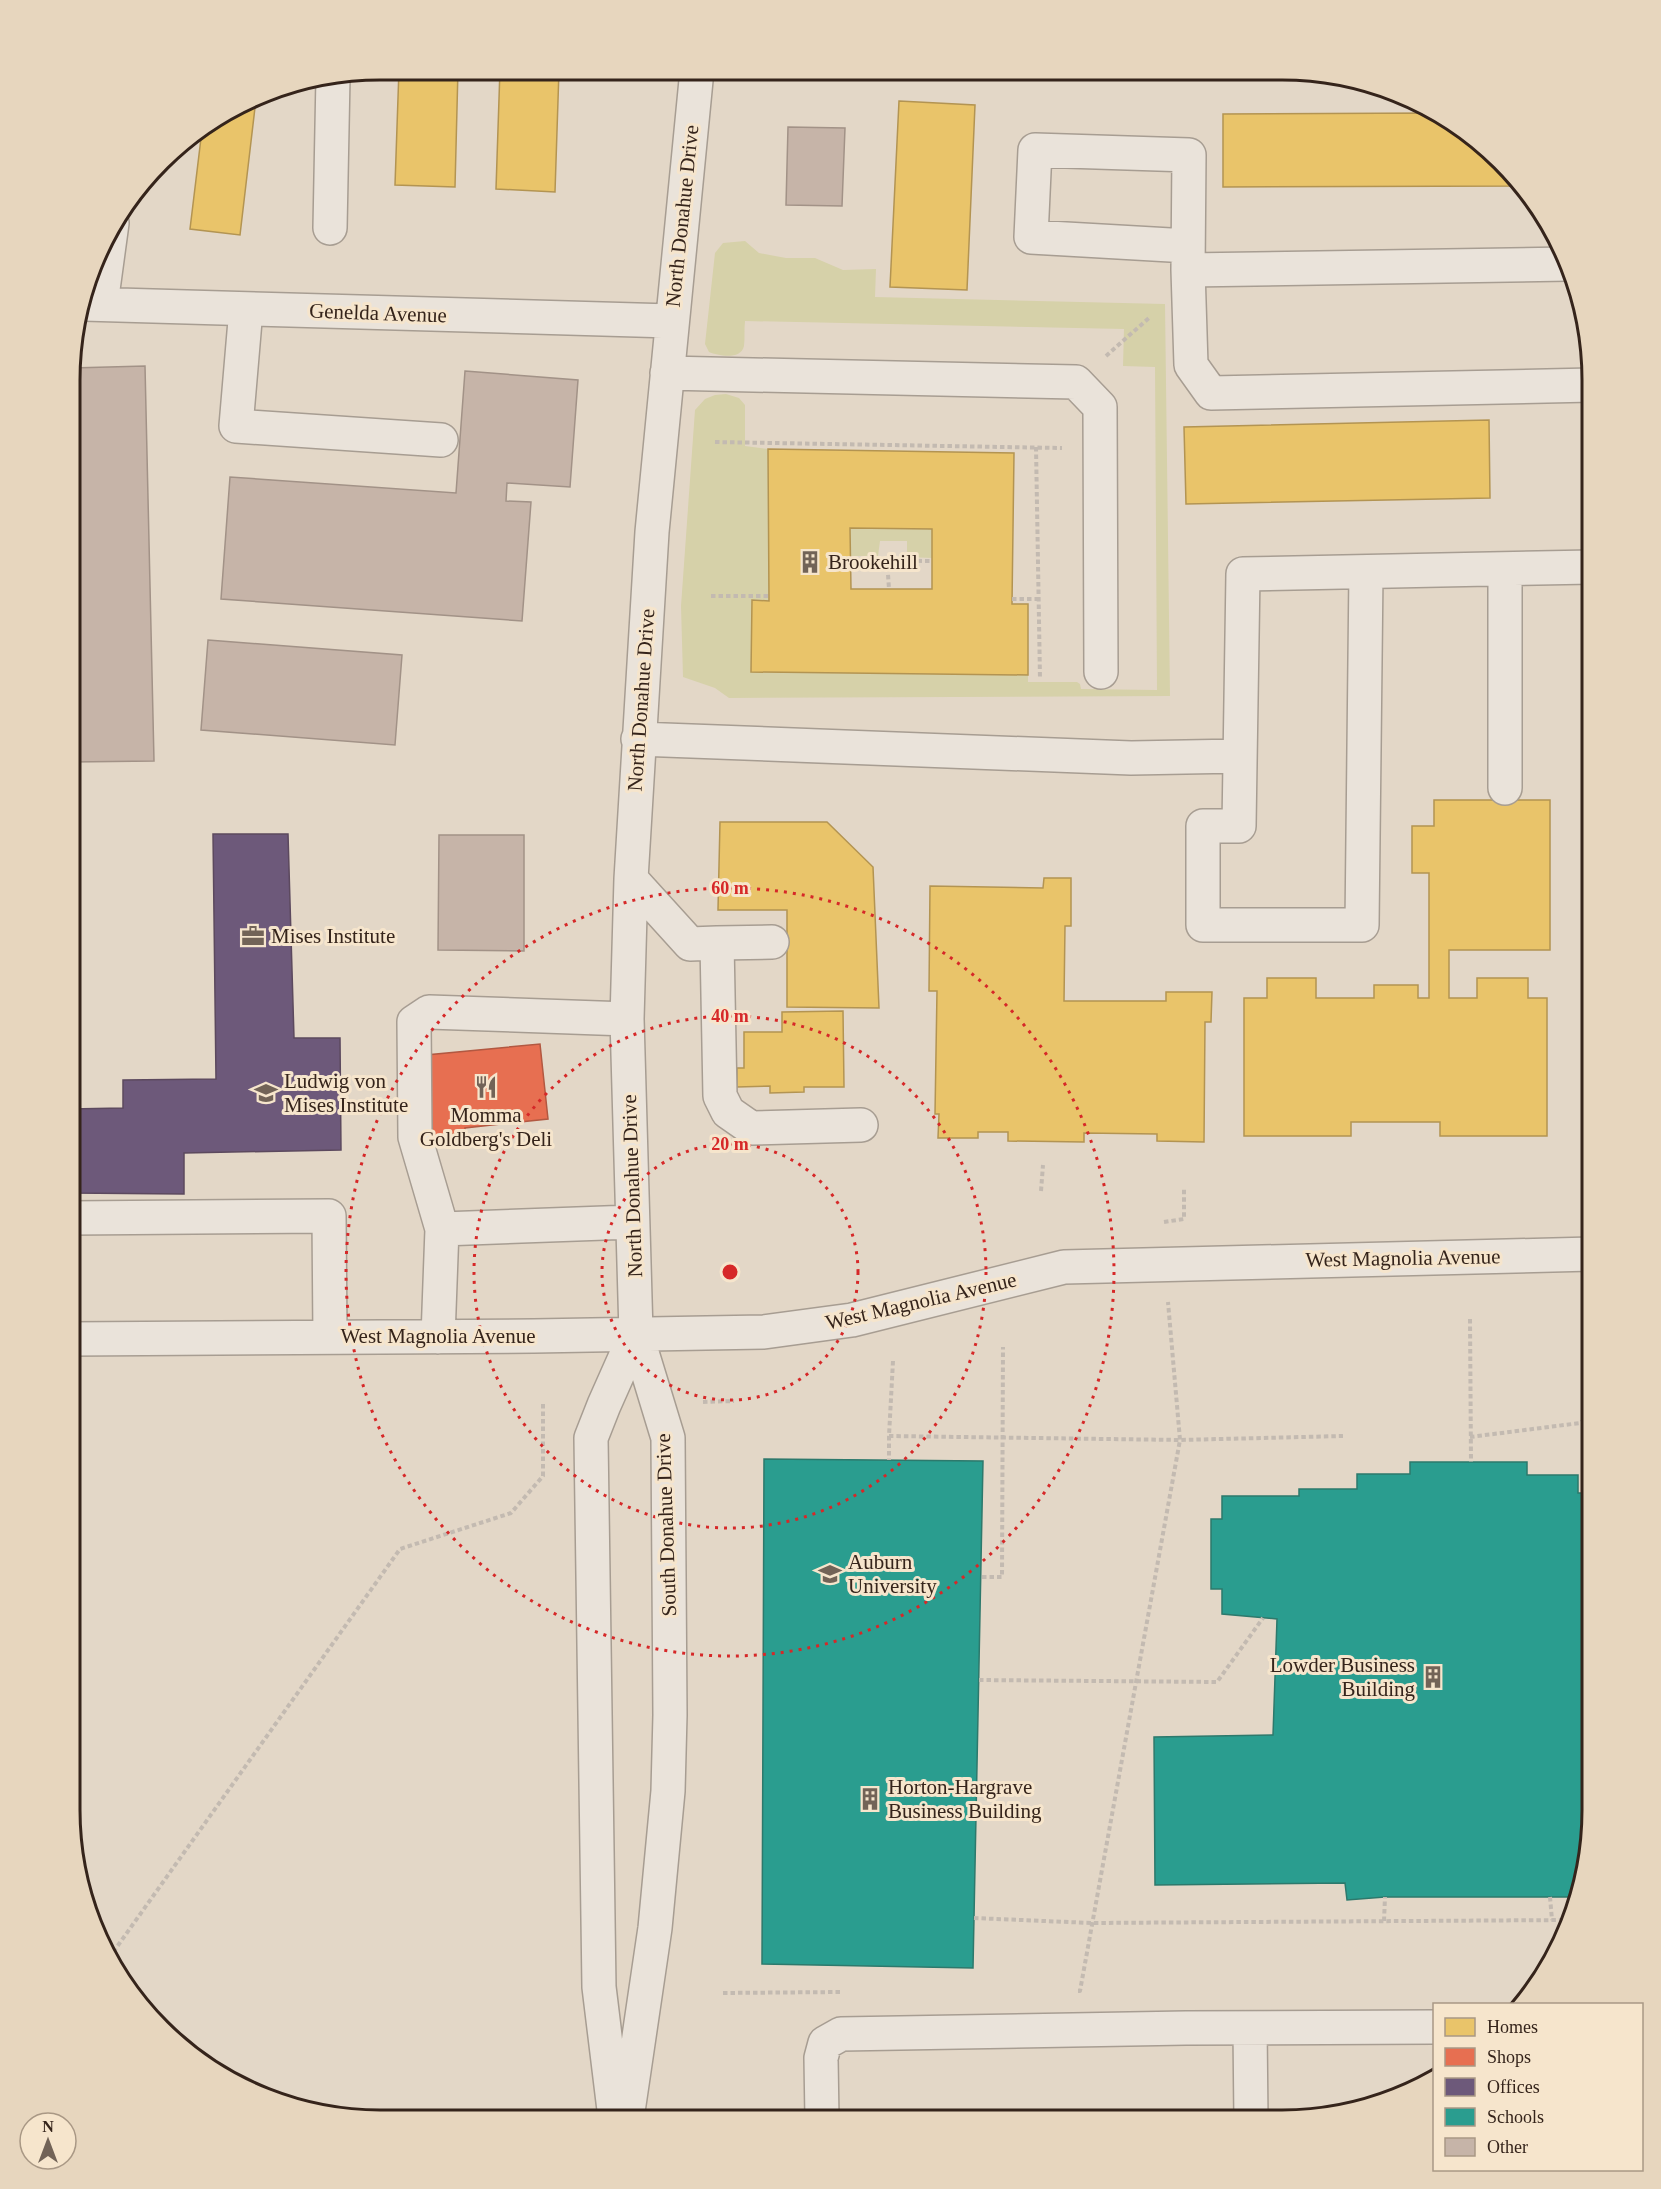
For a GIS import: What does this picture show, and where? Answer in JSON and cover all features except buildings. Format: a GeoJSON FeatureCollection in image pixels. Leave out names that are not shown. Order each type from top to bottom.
{"type":"FeatureCollection","features":[{"type":"Feature","properties":{"kind":"street","name":"North Donahue Drive"},"geometry":{"type":"LineString","coordinates":[[636,1333],[627,1019],[631,879],[652,532],[696,80]]}},
{"type":"Feature","properties":{"kind":"street"},"geometry":{"type":"LineString","coordinates":[[330,228],[333,83]]}},
{"type":"Feature","properties":{"kind":"street"},"geometry":{"type":"LineString","coordinates":[[1559,264],[1188,271],[1031,237],[1035,150],[1188,155],[1188,271],[1191,365],[1211,393],[1582,385]]}},
{"type":"Feature","properties":{"kind":"street"},"geometry":{"type":"LineString","coordinates":[[92,304],[101,268]]}},
{"type":"Feature","properties":{"kind":"street","name":"Genelda Avenue"},"geometry":{"type":"LineString","coordinates":[[92,304],[671,321]]}},
{"type":"Feature","properties":{"kind":"street"},"geometry":{"type":"LineString","coordinates":[[246,309],[236,426],[441,440]]}},
{"type":"Feature","properties":{"kind":"street"},"geometry":{"type":"LineString","coordinates":[[667,373],[1076,382],[1100,408],[1101,672]]}},
{"type":"Feature","properties":{"kind":"street"},"geometry":{"type":"LineString","coordinates":[[1366,572],[1362,925],[1203,925],[1203,826],[1239,826],[1243,574],[1582,567]]}},
{"type":"Feature","properties":{"kind":"street"},"geometry":{"type":"LineString","coordinates":[[1505,569],[1505,788]]}},
{"type":"Feature","properties":{"kind":"street"},"geometry":{"type":"LineString","coordinates":[[638,739],[1119,757],[1240,756]]}},
{"type":"Feature","properties":{"kind":"street"},"geometry":{"type":"LineString","coordinates":[[631,879],[690,944],[772,942]]}},
{"type":"Feature","properties":{"kind":"street"},"geometry":{"type":"LineString","coordinates":[[717,943],[720,1096],[728,1112],[751,1128],[861,1125]]}},
{"type":"Feature","properties":{"kind":"street"},"geometry":{"type":"LineString","coordinates":[[438,1337],[442,1229],[415,1137],[414,1022],[429,1012],[627,1019]]}},
{"type":"Feature","properties":{"kind":"street"},"geometry":{"type":"LineString","coordinates":[[80,1218],[329,1216],[330,1337]]}},
{"type":"Feature","properties":{"kind":"street"},"geometry":{"type":"LineString","coordinates":[[442,1229],[632,1222]]}},
{"type":"Feature","properties":{"kind":"street","name":"West Magnolia Avenue"},"geometry":{"type":"LineString","coordinates":[[80,1340],[764,1332],[852,1320],[1064,1267],[1582,1254]]}},
{"type":"Feature","properties":{"kind":"street"},"geometry":{"type":"LineString","coordinates":[[614,2110],[599,1987],[591,1438],[603,1405],[636,1333]]}},
{"type":"Feature","properties":{"kind":"street","name":"South Donahue Drive"},"geometry":{"type":"LineString","coordinates":[[628,2110],[655,1928],[668,1791],[670,1715],[668,1438],[636,1333]]}},
{"type":"Feature","properties":{"kind":"street"},"geometry":{"type":"LineString","coordinates":[[1250,2028],[1251,2110]]}},
{"type":"Feature","properties":{"kind":"street"},"geometry":{"type":"LineString","coordinates":[[822,2110],[820,2058],[825,2043],[841,2034],[1250,2028],[1433,2028]]}},
{"type":"Feature","properties":{"kind":"path"},"geometry":{"type":"LineString","coordinates":[[1076,382],[1149,318],[1160,297],[1188,271]]}},
{"type":"Feature","properties":{"kind":"path"},"geometry":{"type":"LineString","coordinates":[[715,442],[1100,448]]}},
{"type":"Feature","properties":{"kind":"path"},"geometry":{"type":"LineString","coordinates":[[1036,447],[1040,679]]}},
{"type":"Feature","properties":{"kind":"path"},"geometry":{"type":"LineString","coordinates":[[850,560],[932,561]]}},
{"type":"Feature","properties":{"kind":"path"},"geometry":{"type":"LineString","coordinates":[[887,560],[888,589]]}},
{"type":"Feature","properties":{"kind":"path"},"geometry":{"type":"LineString","coordinates":[[711,596],[769,596]]}},
{"type":"Feature","properties":{"kind":"path"},"geometry":{"type":"LineString","coordinates":[[1012,599],[1038,599]]}},
{"type":"Feature","properties":{"kind":"path"},"geometry":{"type":"LineString","coordinates":[[1041,1191],[1043,1165]]}},
{"type":"Feature","properties":{"kind":"path"},"geometry":{"type":"LineString","coordinates":[[1164,1222],[1184,1219],[1184,1189]]}},
{"type":"Feature","properties":{"kind":"path"},"geometry":{"type":"LineString","coordinates":[[1080,1991],[1180,1440],[1168,1298]]}},
{"type":"Feature","properties":{"kind":"path"},"geometry":{"type":"LineString","coordinates":[[1470,1319],[1470,1462]]}},
{"type":"Feature","properties":{"kind":"path"},"geometry":{"type":"LineString","coordinates":[[982,1577],[1002,1577],[1003,1347]]}},
{"type":"Feature","properties":{"kind":"path"},"geometry":{"type":"LineString","coordinates":[[888,1460],[893,1361]]}},
{"type":"Feature","properties":{"kind":"path"},"geometry":{"type":"LineString","coordinates":[[703,1402],[734,1401]]}},
{"type":"Feature","properties":{"kind":"path"},"geometry":{"type":"LineString","coordinates":[[115,1950],[400,1549],[511,1514],[543,1476],[543,1403]]}},
{"type":"Feature","properties":{"kind":"path"},"geometry":{"type":"LineString","coordinates":[[1470,1437],[1582,1421]]}},
{"type":"Feature","properties":{"kind":"path"},"geometry":{"type":"LineString","coordinates":[[888,1436],[1180,1440],[1343,1436]]}},
{"type":"Feature","properties":{"kind":"path"},"geometry":{"type":"LineString","coordinates":[[979,1680],[1217,1682],[1263,1618]]}},
{"type":"Feature","properties":{"kind":"path"},"geometry":{"type":"LineString","coordinates":[[1384,1897],[1384,1921]]}},
{"type":"Feature","properties":{"kind":"path"},"geometry":{"type":"LineString","coordinates":[[1550,1897],[1552,1920]]}},
{"type":"Feature","properties":{"kind":"path"},"geometry":{"type":"LineString","coordinates":[[975,1918],[1091,1923],[1561,1920]]}},
{"type":"Feature","properties":{"kind":"shaded area"},"geometry":{"type":"Polygon","coordinates":[[[745,241],[759,253],[786,258],[815,258],[843,270],[876,269],[875,297],[1165,304],[1170,696],[729,698],[715,688],[683,677],[681,606],[695,410],[705,399],[726,394],[739,398],[745,405],[745,446],[768,449],[769,601],[752,600],[752,672],[1028,675],[1028,682],[1077,682],[1081,689],[1157,690],[1155,367],[1123,366],[1124,329],[745,321],[742,350],[734,355],[724,356],[709,352],[705,344],[715,253],[723,243],[745,241]]]}},
{"type":"Feature","properties":{"kind":"shaded area"},"geometry":{"type":"Polygon","coordinates":[[[850,528],[932,529],[932,558],[907,557],[907,541],[880,541],[878,556],[850,556],[850,528]]]}},
{"type":"Feature","properties":{"kind":"place","name":"Brookehill"},"geometry":{"type":"Point","coordinates":[810,562]}},
{"type":"Feature","properties":{"kind":"place","name":"Mises Institute"},"geometry":{"type":"Point","coordinates":[253,936]}},
{"type":"Feature","properties":{"kind":"place","name":"Momma Goldberg's Deli"},"geometry":{"type":"Point","coordinates":[486,1087]}},
{"type":"Feature","properties":{"kind":"place","name":"Ludwig von Mises Institute"},"geometry":{"type":"Point","coordinates":[266,1093]}},
{"type":"Feature","properties":{"kind":"place","name":"Auburn University"},"geometry":{"type":"Point","coordinates":[830,1574]}},
{"type":"Feature","properties":{"kind":"place","name":"Lowder Business Building"},"geometry":{"type":"Point","coordinates":[1433,1677]}},
{"type":"Feature","properties":{"kind":"place","name":"Horton-Hargrave Business Building"},"geometry":{"type":"Point","coordinates":[870,1799]}}]}
